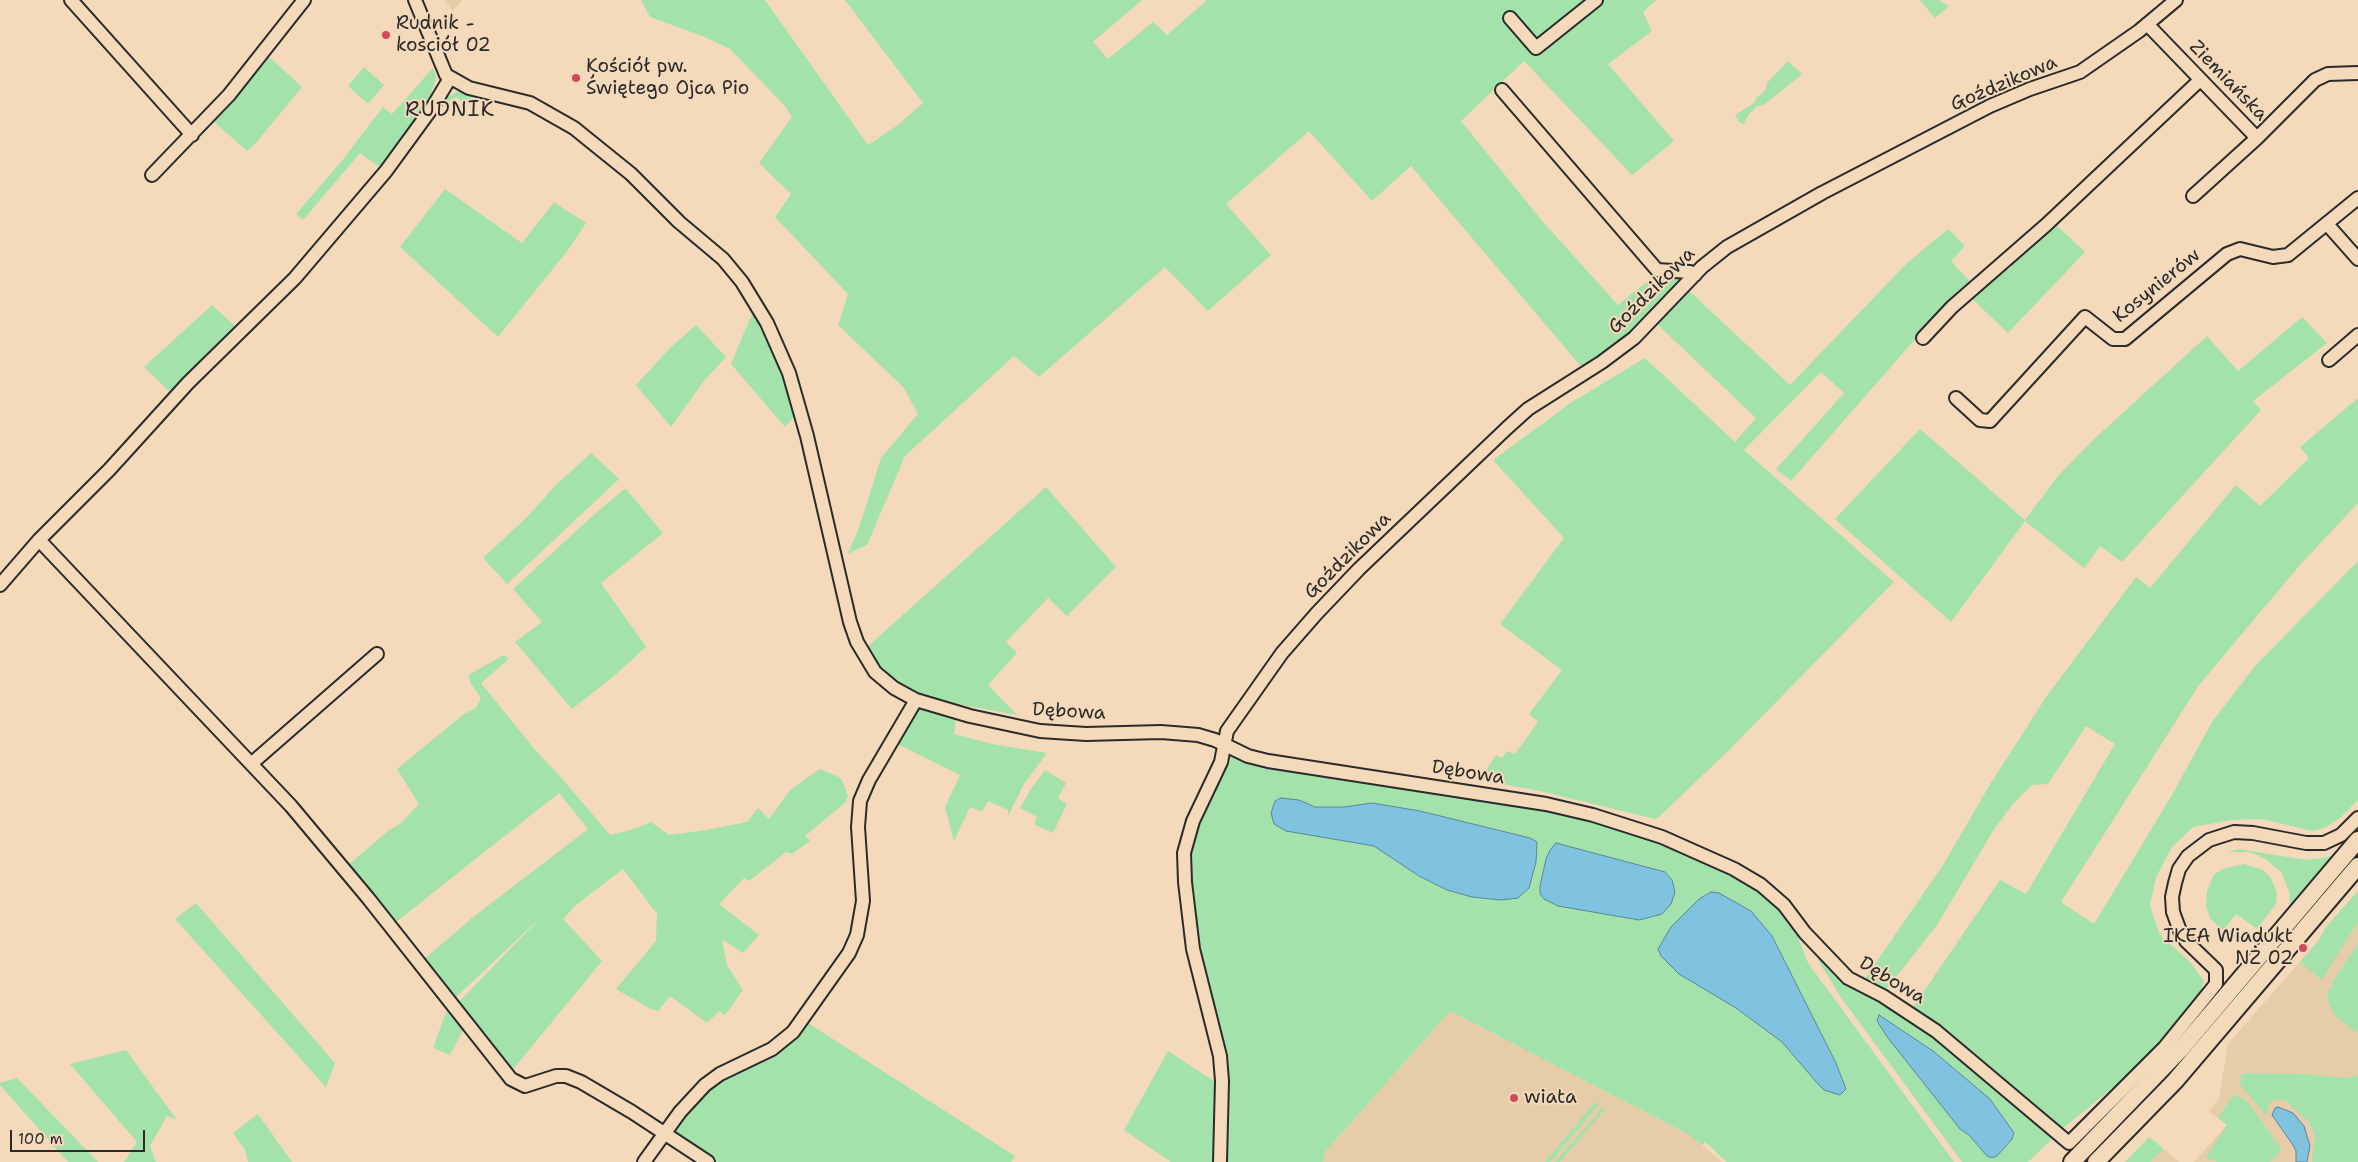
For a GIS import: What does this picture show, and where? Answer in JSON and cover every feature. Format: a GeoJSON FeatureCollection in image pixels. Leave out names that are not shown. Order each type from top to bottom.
{"type":"FeatureCollection","features":[{"type":"Feature","properties":{"kind":"main road"},"geometry":{"type":"LineString","coordinates":[[2073,1154],[2180,1050],[2358,840]]}},
{"type":"Feature","properties":{"kind":"main road"},"geometry":{"type":"LineString","coordinates":[[2096,1162],[2190,1063],[2358,866]]}},
{"type":"Feature","properties":{"kind":"street"},"geometry":{"type":"LineString","coordinates":[[71,0],[192,135]]}},
{"type":"Feature","properties":{"kind":"street"},"geometry":{"type":"LineString","coordinates":[[152,174],[192,135],[253,67],[304,0]]}},
{"type":"Feature","properties":{"kind":"street"},"geometry":{"type":"LineString","coordinates":[[0,585],[39,540],[104,476],[188,383],[294,278],[386,170],[432,108],[450,78],[442,68],[431,36],[415,0]]}},
{"type":"Feature","properties":{"kind":"street"},"geometry":{"type":"LineString","coordinates":[[1510,18],[1536,48],[1596,0]]}},
{"type":"Feature","properties":{"kind":"street","name":"Goździkowa"},"geometry":{"type":"LineString","coordinates":[[1220,1162],[1222,1082],[1220,1056],[1193,949],[1184,863],[1188,834],[1221,762],[1229,728],[1278,660],[1317,613],[1359,569],[1517,418],[1602,362],[1634,338],[1720,251],[1751,232],[1990,106],[2030,89],[2080,72],[2147,24],[2176,0]]}},
{"type":"Feature","properties":{"kind":"street","name":"Ziemiańska"},"geometry":{"type":"LineString","coordinates":[[2147,24],[2257,138],[2318,78],[2333,73],[2358,73]]}},
{"type":"Feature","properties":{"kind":"street","name":"Dębowa"},"geometry":{"type":"LineString","coordinates":[[450,78],[469,88],[530,103],[574,128],[619,164],[732,269],[756,304],[778,344],[789,373],[807,436],[840,572],[850,622],[866,660],[875,672],[889,684],[916,700],[1019,728],[1070,734],[1188,733],[1207,738],[1248,756],[1268,762],[1387,778],[1568,809],[1662,836],[1728,866],[1762,885],[1784,905],[1805,933],[1848,978],[1883,996],[1936,1031],[2073,1154]]}},
{"type":"Feature","properties":{"kind":"street"},"geometry":{"type":"LineString","coordinates":[[1923,338],[1952,307],[2046,225],[2200,80]]}},
{"type":"Feature","properties":{"kind":"street"},"geometry":{"type":"LineString","coordinates":[[1502,90],[1657,270],[1690,272],[1695,275]]}},
{"type":"Feature","properties":{"kind":"street"},"geometry":{"type":"LineString","coordinates":[[2193,196],[2257,138]]}},
{"type":"Feature","properties":{"kind":"street","name":"Kosynierów"},"geometry":{"type":"LineString","coordinates":[[1956,398],[1980,420],[1990,421],[2085,317],[2113,339],[2125,338],[2227,254],[2240,249],[2282,257],[2295,250],[2358,198]]}},
{"type":"Feature","properties":{"kind":"street"},"geometry":{"type":"LineString","coordinates":[[2327,224],[2358,259]]}},
{"type":"Feature","properties":{"kind":"street"},"geometry":{"type":"LineString","coordinates":[[2329,360],[2358,334]]}},
{"type":"Feature","properties":{"kind":"street"},"geometry":{"type":"LineString","coordinates":[[39,540],[302,820],[368,898],[511,1078],[525,1086],[556,1076],[570,1078],[608,1097],[708,1162]]}},
{"type":"Feature","properties":{"kind":"street"},"geometry":{"type":"LineString","coordinates":[[251,764],[377,654]]}},
{"type":"Feature","properties":{"kind":"street"},"geometry":{"type":"LineString","coordinates":[[644,1162],[685,1106],[710,1081],[766,1053],[788,1037],[807,1016],[849,953],[859,928],[863,901],[858,828],[860,801],[869,780],[916,700]]}},
{"type":"Feature","properties":{"kind":"street"},"geometry":{"type":"LineString","coordinates":[[2073,1154],[2203,1002],[2216,984],[2216,970],[2186,941],[2173,912],[2172,897],[2176,879],[2188,856],[2209,840],[2234,832],[2253,833],[2312,844],[2328,842],[2341,836],[2358,818]]}},
{"type":"Feature","properties":{"kind":"shaded area"},"geometry":{"type":"Polygon","coordinates":[[[444,0],[462,0],[453,11],[444,0]]]}},
{"type":"Feature","properties":{"kind":"shaded area"},"geometry":{"type":"Polygon","coordinates":[[[2358,891],[2358,1162],[2194,1162],[2227,1125],[2209,1111],[2219,1098],[2228,1044],[2318,941],[2327,926],[2358,891]]]}},
{"type":"Feature","properties":{"kind":"shaded area"},"geometry":{"type":"Polygon","coordinates":[[[1450,1011],[1690,1135],[1722,1162],[1323,1162],[1325,1152],[1450,1011]]]}},
{"type":"Feature","properties":{"kind":"shaded area"},"geometry":{"type":"Polygon","coordinates":[[[2164,1149],[2179,1162],[2150,1162],[2164,1149]]]}},
{"type":"Feature","properties":{"kind":"green space"},"geometry":{"type":"Polygon","coordinates":[[[641,0],[765,0],[868,145],[898,125],[923,103],[845,0],[1142,0],[1093,42],[1108,59],[1153,22],[1167,35],[1207,0],[1591,0],[1571,19],[1577,25],[1604,0],[1656,0],[1643,12],[1652,31],[1608,64],[1674,141],[1632,175],[1524,61],[1461,121],[1543,222],[1618,305],[1658,273],[1687,277],[1642,326],[1584,370],[1411,166],[1372,201],[1309,131],[1226,204],[1271,255],[1208,311],[1165,267],[1039,377],[1014,356],[905,456],[867,545],[847,554],[858,531],[881,458],[918,414],[904,388],[838,325],[848,294],[775,217],[791,194],[759,163],[792,117],[785,106],[730,49],[705,37],[650,17],[641,0]]]}},
{"type":"Feature","properties":{"kind":"green space"},"geometry":{"type":"Polygon","coordinates":[[[1920,0],[1939,0],[1949,6],[1935,18],[1920,0]]]}},
{"type":"Feature","properties":{"kind":"green space"},"geometry":{"type":"Polygon","coordinates":[[[266,54],[302,87],[255,144],[247,151],[211,119],[266,54]]]}},
{"type":"Feature","properties":{"kind":"green space"},"geometry":{"type":"Polygon","coordinates":[[[1788,61],[1802,74],[1764,105],[1757,106],[1748,115],[1744,124],[1740,123],[1735,115],[1754,103],[1757,97],[1765,91],[1767,83],[1788,61]]]}},
{"type":"Feature","properties":{"kind":"green space"},"geometry":{"type":"Polygon","coordinates":[[[364,67],[384,85],[368,104],[348,86],[364,67]]]}},
{"type":"Feature","properties":{"kind":"green space"},"geometry":{"type":"Polygon","coordinates":[[[433,68],[436,76],[435,82],[426,107],[380,167],[360,153],[303,220],[296,214],[341,162],[383,107],[392,114],[433,68]]]}},
{"type":"Feature","properties":{"kind":"green space"},"geometry":{"type":"Polygon","coordinates":[[[457,92],[474,94],[467,105],[456,97],[444,103],[443,99],[457,92]]]}},
{"type":"Feature","properties":{"kind":"green space"},"geometry":{"type":"Polygon","coordinates":[[[445,189],[522,243],[555,201],[555,203],[586,223],[568,250],[498,337],[400,247],[445,189]]]}},
{"type":"Feature","properties":{"kind":"green space"},"geometry":{"type":"Polygon","coordinates":[[[2053,222],[2085,252],[2008,333],[1969,296],[2001,267],[2008,270],[2011,267],[2012,260],[2053,222]]]}},
{"type":"Feature","properties":{"kind":"green space"},"geometry":{"type":"Polygon","coordinates":[[[1948,229],[1965,246],[1951,261],[1973,285],[1910,345],[1791,481],[1776,469],[1844,393],[1821,372],[1744,450],[1894,582],[1728,751],[1655,819],[1540,791],[1480,780],[1496,755],[1502,758],[1507,751],[1515,754],[1538,722],[1529,714],[1562,670],[1500,624],[1564,538],[1493,460],[1572,402],[1645,358],[1735,442],[1756,418],[1657,324],[1688,290],[1790,385],[1906,264],[1948,229]]]}},
{"type":"Feature","properties":{"kind":"green space"},"geometry":{"type":"Polygon","coordinates":[[[212,305],[236,327],[172,394],[144,367],[212,305]]]}},
{"type":"Feature","properties":{"kind":"green space"},"geometry":{"type":"Polygon","coordinates":[[[752,314],[755,314],[773,346],[785,381],[794,417],[785,427],[731,364],[752,314]]]}},
{"type":"Feature","properties":{"kind":"green space"},"geometry":{"type":"Polygon","coordinates":[[[2302,317],[2327,343],[2253,401],[2261,410],[2122,562],[2100,546],[2084,568],[2025,521],[1951,622],[1835,519],[1920,429],[2025,520],[2058,476],[2092,441],[2207,336],[2238,371],[2302,317]]]}},
{"type":"Feature","properties":{"kind":"green space"},"geometry":{"type":"Polygon","coordinates":[[[696,325],[726,357],[704,381],[671,427],[636,385],[670,348],[696,325]]]}},
{"type":"Feature","properties":{"kind":"green space"},"geometry":{"type":"Polygon","coordinates":[[[2358,398],[2358,503],[2299,566],[2199,685],[2061,902],[2094,924],[2172,795],[2212,722],[2255,666],[2358,561],[2358,800],[2340,818],[2324,828],[2312,831],[2262,819],[2232,820],[2193,827],[2172,847],[2156,877],[2150,906],[2160,935],[2190,962],[2204,981],[2200,994],[2138,1067],[2062,1129],[2028,1162],[1962,1162],[1842,999],[1818,960],[1819,958],[1845,981],[1864,980],[1943,865],[1989,786],[2046,697],[2136,577],[2150,588],[2236,485],[2260,506],[2309,458],[2300,447],[2358,398]],[[2086,726],[2048,784],[2032,785],[2012,805],[1993,831],[1937,925],[1885,991],[1911,1010],[2000,880],[2026,894],[2115,744],[2086,726]]]}},
{"type":"Feature","properties":{"kind":"green space"},"geometry":{"type":"Polygon","coordinates":[[[591,453],[619,479],[507,584],[483,558],[591,453]]]}},
{"type":"Feature","properties":{"kind":"green space"},"geometry":{"type":"Polygon","coordinates":[[[1046,487],[1116,567],[1067,616],[1048,598],[1006,642],[1017,653],[988,685],[1017,715],[936,700],[912,692],[892,680],[877,667],[866,648],[1046,487]]]}},
{"type":"Feature","properties":{"kind":"green space"},"geometry":{"type":"Polygon","coordinates":[[[626,489],[663,533],[601,583],[646,647],[614,676],[572,709],[515,642],[542,622],[513,589],[588,520],[626,489]]]}},
{"type":"Feature","properties":{"kind":"green space"},"geometry":{"type":"Polygon","coordinates":[[[504,655],[509,659],[481,683],[536,751],[610,835],[631,830],[651,822],[669,835],[706,830],[747,822],[758,808],[769,819],[791,789],[820,769],[841,778],[848,796],[846,802],[805,836],[810,841],[792,854],[786,852],[749,881],[744,878],[719,904],[759,935],[743,953],[722,939],[727,965],[743,990],[725,1015],[719,1011],[707,1023],[670,996],[658,1011],[616,989],[656,941],[657,914],[623,869],[576,905],[563,919],[602,961],[510,1073],[457,1004],[542,916],[453,1000],[423,960],[472,918],[588,829],[559,793],[396,922],[347,866],[388,831],[400,824],[419,804],[397,769],[464,714],[476,708],[481,698],[471,684],[468,675],[504,655]]]}},
{"type":"Feature","properties":{"kind":"green space"},"geometry":{"type":"Polygon","coordinates":[[[919,709],[956,720],[954,734],[992,744],[1047,753],[1024,784],[1008,816],[1008,810],[988,801],[982,812],[970,807],[954,841],[945,807],[960,775],[897,744],[914,713],[919,709]]]}},
{"type":"Feature","properties":{"kind":"green space"},"geometry":{"type":"Polygon","coordinates":[[[1230,750],[1642,826],[1762,889],[1782,906],[1794,927],[1808,963],[1954,1162],[1727,1162],[1705,1142],[1702,1145],[1690,1135],[1450,1011],[1325,1152],[1323,1162],[1220,1162],[1222,1081],[1206,1001],[1184,853],[1230,750]]]}},
{"type":"Feature","properties":{"kind":"green space"},"geometry":{"type":"Polygon","coordinates":[[[1045,770],[1066,783],[1058,798],[1067,804],[1053,833],[1034,824],[1037,817],[1020,808],[1045,770]]]}},
{"type":"Feature","properties":{"kind":"green space"},"geometry":{"type":"Polygon","coordinates":[[[2238,849],[2307,860],[2324,858],[2339,853],[2287,914],[2290,902],[2289,892],[2282,873],[2267,860],[2257,855],[2249,852],[2228,852],[2238,849]]]}},
{"type":"Feature","properties":{"kind":"green space"},"geometry":{"type":"Polygon","coordinates":[[[2244,864],[2263,870],[2270,877],[2277,892],[2276,904],[2257,929],[2236,914],[2223,931],[2210,918],[2206,906],[2207,891],[2214,874],[2225,868],[2244,864]]]}},
{"type":"Feature","properties":{"kind":"green space"},"geometry":{"type":"Polygon","coordinates":[[[2358,891],[2358,922],[2322,979],[2319,978],[2300,962],[2318,941],[2327,926],[2358,891]]]}},
{"type":"Feature","properties":{"kind":"green space"},"geometry":{"type":"Polygon","coordinates":[[[196,903],[335,1063],[326,1087],[175,919],[196,903]]]}},
{"type":"Feature","properties":{"kind":"green space"},"geometry":{"type":"Polygon","coordinates":[[[2358,944],[2357,1033],[2334,1015],[2327,995],[2333,981],[2358,944]]]}},
{"type":"Feature","properties":{"kind":"green space"},"geometry":{"type":"Polygon","coordinates":[[[447,1010],[463,1030],[450,1055],[433,1048],[447,1010]]]}},
{"type":"Feature","properties":{"kind":"green space"},"geometry":{"type":"Polygon","coordinates":[[[808,1023],[1015,1156],[1011,1162],[702,1162],[666,1139],[700,1095],[713,1083],[797,1034],[808,1023]]]}},
{"type":"Feature","properties":{"kind":"green space"},"geometry":{"type":"Polygon","coordinates":[[[126,1050],[177,1120],[167,1116],[150,1146],[156,1162],[124,1162],[137,1142],[70,1064],[126,1050]]]}},
{"type":"Feature","properties":{"kind":"green space"},"geometry":{"type":"Polygon","coordinates":[[[1168,1051],[1214,1081],[1217,1112],[1215,1162],[1171,1162],[1124,1130],[1168,1051]]]}},
{"type":"Feature","properties":{"kind":"green space"},"geometry":{"type":"Polygon","coordinates":[[[2245,1073],[2303,1074],[2347,1078],[2358,1075],[2358,1162],[2312,1162],[2315,1136],[2309,1122],[2286,1101],[2276,1099],[2270,1103],[2266,1116],[2240,1084],[2241,1075],[2245,1073]]]}},
{"type":"Feature","properties":{"kind":"green space"},"geometry":{"type":"Polygon","coordinates":[[[17,1078],[98,1162],[68,1162],[0,1085],[0,1083],[17,1078]]]}},
{"type":"Feature","properties":{"kind":"green space"},"geometry":{"type":"Polygon","coordinates":[[[2236,1095],[2248,1102],[2282,1150],[2270,1162],[2217,1162],[2206,1157],[2227,1125],[2218,1118],[2232,1097],[2236,1095]]]}},
{"type":"Feature","properties":{"kind":"green space"},"geometry":{"type":"Polygon","coordinates":[[[1595,1102],[1599,1104],[1550,1162],[1545,1162],[1595,1102]]]}},
{"type":"Feature","properties":{"kind":"green space"},"geometry":{"type":"Polygon","coordinates":[[[1604,1106],[1605,1109],[1560,1162],[1555,1162],[1604,1106]]]}},
{"type":"Feature","properties":{"kind":"green space"},"geometry":{"type":"Polygon","coordinates":[[[258,1114],[292,1162],[248,1162],[245,1150],[233,1133],[258,1114]]]}},
{"type":"Feature","properties":{"kind":"green space"},"geometry":{"type":"Polygon","coordinates":[[[2149,1137],[2164,1149],[2150,1162],[2125,1162],[2149,1137]]]}},
{"type":"Feature","properties":{"kind":"water"},"geometry":{"type":"Polygon","coordinates":[[[1281,798],[1299,800],[1315,807],[1344,807],[1372,803],[1420,811],[1530,838],[1537,842],[1536,862],[1529,888],[1518,898],[1501,900],[1472,897],[1447,890],[1419,876],[1374,846],[1286,831],[1274,824],[1271,813],[1275,801],[1281,798]]]}},
{"type":"Feature","properties":{"kind":"water"},"geometry":{"type":"Polygon","coordinates":[[[1556,843],[1665,872],[1672,880],[1675,892],[1671,904],[1662,914],[1639,920],[1558,906],[1544,899],[1540,894],[1540,886],[1546,859],[1556,843]]]}},
{"type":"Feature","properties":{"kind":"water"},"geometry":{"type":"Polygon","coordinates":[[[1711,892],[1719,893],[1751,911],[1772,936],[1836,1063],[1846,1089],[1840,1095],[1824,1090],[1782,1042],[1736,1008],[1679,974],[1661,956],[1658,949],[1671,927],[1699,899],[1711,892]]]}},
{"type":"Feature","properties":{"kind":"water"},"geometry":{"type":"Polygon","coordinates":[[[1879,1015],[1933,1051],[1990,1099],[2014,1133],[2012,1139],[1997,1156],[1992,1158],[1987,1156],[1969,1135],[1960,1129],[1888,1038],[1877,1021],[1879,1015]]]}},
{"type":"Feature","properties":{"kind":"water"},"geometry":{"type":"Polygon","coordinates":[[[2278,1107],[2293,1113],[2304,1126],[2310,1146],[2307,1162],[2296,1162],[2296,1151],[2293,1145],[2272,1115],[2275,1108],[2278,1107]]]}},
{"type":"Feature","properties":{"kind":"place","name":"Rudnik - kosciół 02"},"geometry":{"type":"Point","coordinates":[386,35]}},
{"type":"Feature","properties":{"kind":"place","name":"Kościół pw. Świętego Ojca Pio"},"geometry":{"type":"Point","coordinates":[576,78]}},
{"type":"Feature","properties":{"kind":"place","name":"IKEA Wiadukt NŻ 02"},"geometry":{"type":"Point","coordinates":[2303,948]}},
{"type":"Feature","properties":{"kind":"place","name":"wiata"},"geometry":{"type":"Point","coordinates":[1514,1098]}},
{"type":"Feature","properties":{"kind":"district","name":"RUDNIK"},"geometry":{"type":"Point","coordinates":[450,111]}}]}
